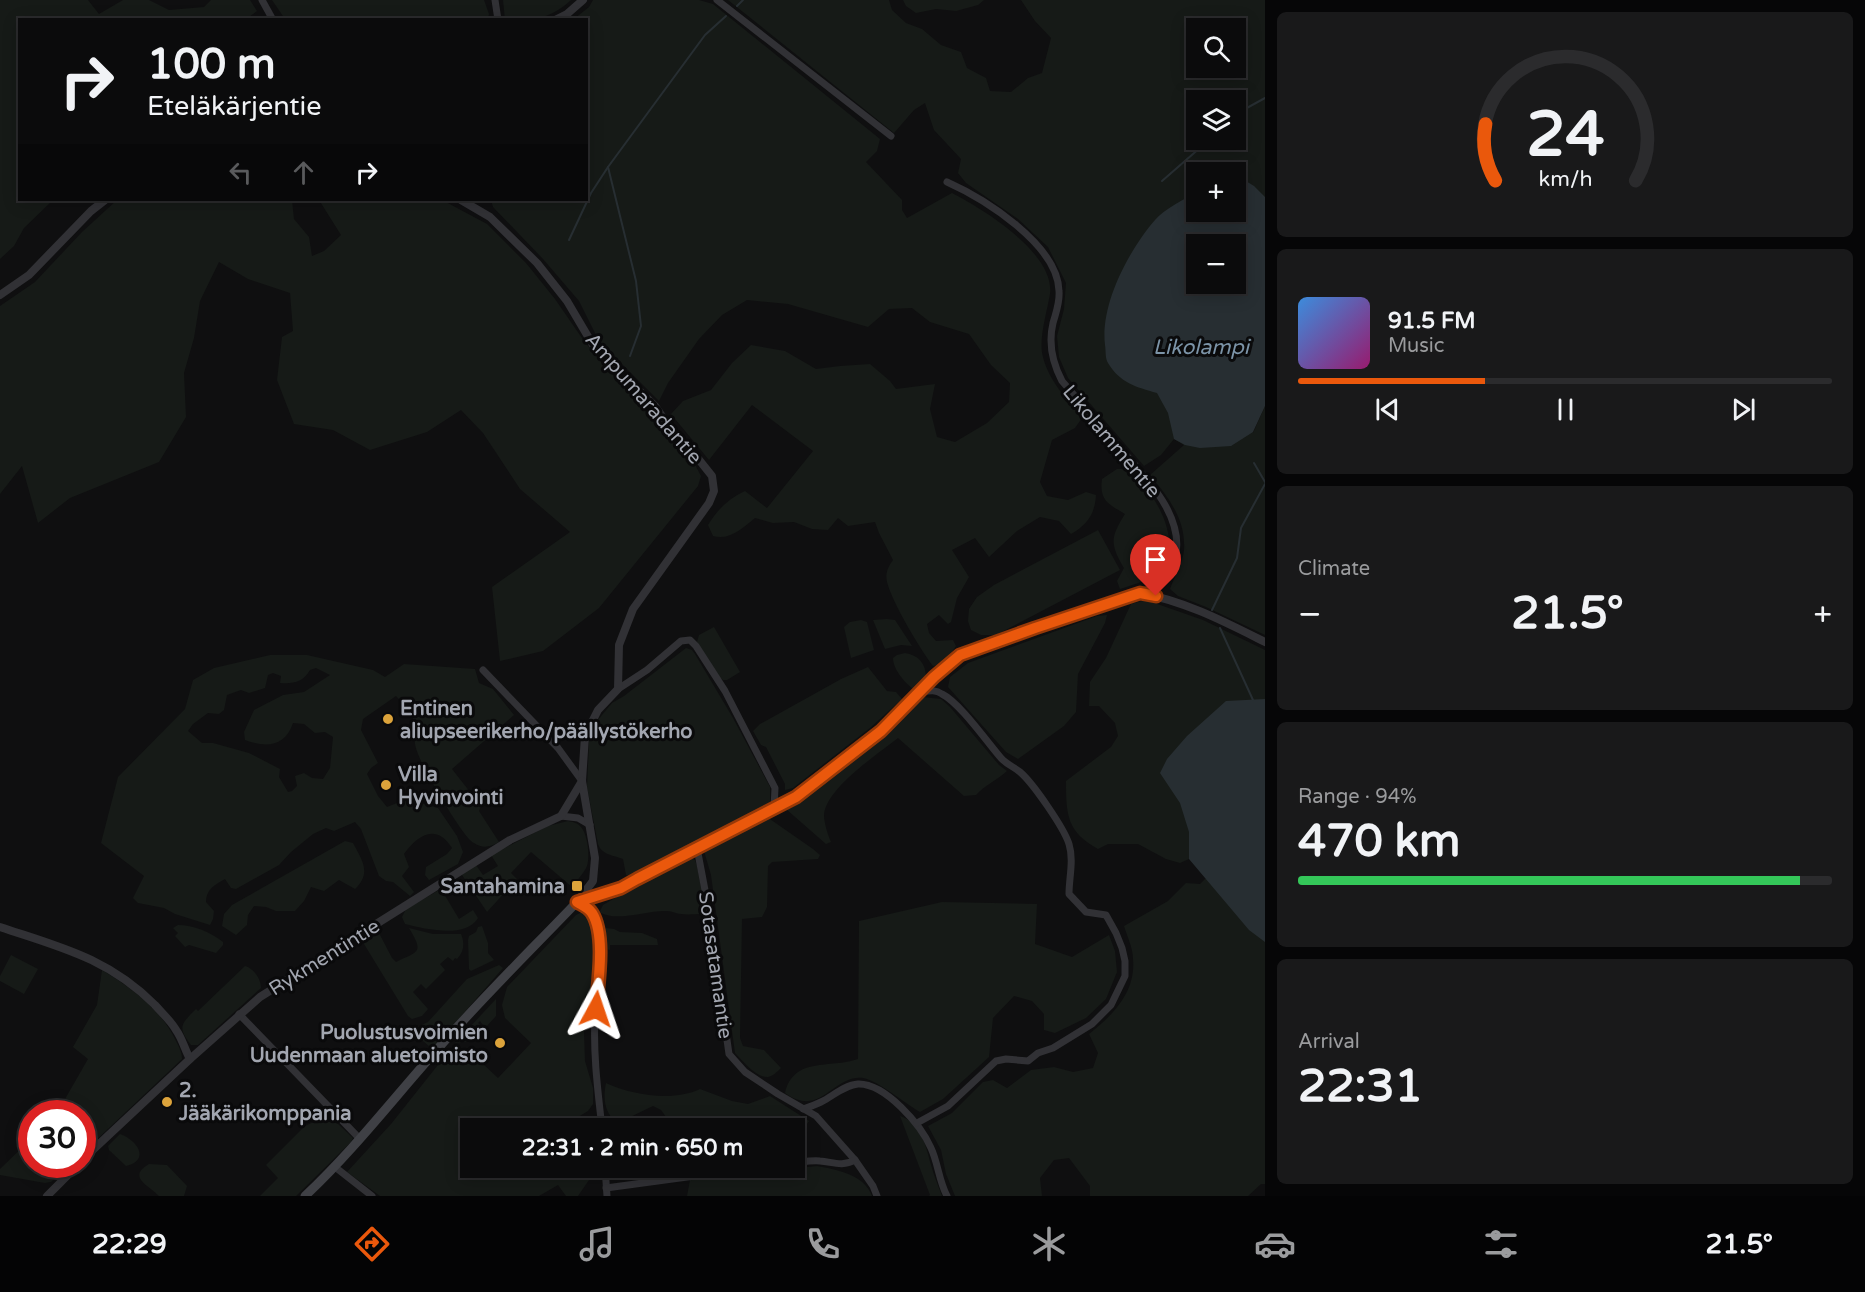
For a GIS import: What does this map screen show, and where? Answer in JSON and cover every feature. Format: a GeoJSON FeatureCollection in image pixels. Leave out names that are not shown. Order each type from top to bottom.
{"type":"FeatureCollection","features":[{"type":"Feature","properties":{"kind":"main road"},"geometry":{"type":"LineString","coordinates":[[305,1196],[360,1139],[455,1029],[577,902]]}},
{"type":"Feature","properties":{"kind":"street"},"geometry":{"type":"LineString","coordinates":[[262,0],[272,18]]}},
{"type":"Feature","properties":{"kind":"street"},"geometry":{"type":"LineString","coordinates":[[495,0],[498,18]]}},
{"type":"Feature","properties":{"kind":"street"},"geometry":{"type":"LineString","coordinates":[[559,18],[583,0]]}},
{"type":"Feature","properties":{"kind":"street"},"geometry":{"type":"LineString","coordinates":[[717,0],[891,136]]}},
{"type":"Feature","properties":{"kind":"street","name":"Likolammentie"},"geometry":{"type":"LineString","coordinates":[[947,182],[995,209],[1044,253],[1057,278],[1059,290],[1051,339],[1054,366],[1062,381],[1155,488],[1169,513],[1176,533],[1177,550],[1173,567],[1166,578],[1140,593]]}},
{"type":"Feature","properties":{"kind":"street"},"geometry":{"type":"LineString","coordinates":[[0,295],[29,276],[91,211],[104,201]]}},
{"type":"Feature","properties":{"kind":"street","name":"Ampumaradantie"},"geometry":{"type":"LineString","coordinates":[[463,201],[484,212],[537,263],[567,301],[593,345],[654,406],[673,432],[712,476],[714,491],[709,503],[633,609],[619,645],[618,689]]}},
{"type":"Feature","properties":{"kind":"street"},"geometry":{"type":"LineString","coordinates":[[480,201],[484,212]]}},
{"type":"Feature","properties":{"kind":"street"},"geometry":{"type":"LineString","coordinates":[[577,902],[621,888],[796,797],[881,731],[934,677],[960,655],[1140,593],[1203,612],[1265,642]]}},
{"type":"Feature","properties":{"kind":"street"},"geometry":{"type":"LineString","coordinates":[[577,902],[593,881],[595,858],[582,781],[585,736],[598,710],[618,689],[647,670],[681,641],[690,640],[696,646],[725,691],[775,788],[774,808]]}},
{"type":"Feature","properties":{"kind":"street"},"geometry":{"type":"LineString","coordinates":[[483,670],[558,748],[582,781]]}},
{"type":"Feature","properties":{"kind":"street"},"geometry":{"type":"LineString","coordinates":[[917,1124],[948,1106],[996,1061],[1006,1059],[1028,1061],[1038,1053],[1053,1048],[1092,1024],[1111,1005],[1125,976],[1122,948],[1106,915],[1086,912],[1069,894],[1071,860],[1069,843],[1036,791],[1021,772],[1003,761],[953,702],[943,694],[932,690],[920,692]]}},
{"type":"Feature","properties":{"kind":"street"},"geometry":{"type":"LineString","coordinates":[[582,781],[561,816],[578,818],[590,825]]}},
{"type":"Feature","properties":{"kind":"street","name":"Rykmentintie"},"geometry":{"type":"LineString","coordinates":[[96,1147],[260,997],[510,840],[561,816]]}},
{"type":"Feature","properties":{"kind":"street","name":"Sotasatamantie"},"geometry":{"type":"LineString","coordinates":[[697,848],[708,906],[729,1054],[745,1072],[816,1116],[855,1160],[873,1186],[877,1196]]}},
{"type":"Feature","properties":{"kind":"street"},"geometry":{"type":"LineString","coordinates":[[577,902],[592,913],[597,924],[601,955],[595,1019],[601,1118]]}},
{"type":"Feature","properties":{"kind":"street"},"geometry":{"type":"LineString","coordinates":[[0,927],[80,954],[111,970],[138,989],[162,1013],[176,1029],[190,1059]]}},
{"type":"Feature","properties":{"kind":"street"},"geometry":{"type":"LineString","coordinates":[[239,1014],[360,1139]]}},
{"type":"Feature","properties":{"kind":"street"},"geometry":{"type":"LineString","coordinates":[[803,1109],[855,1084],[870,1085],[887,1096],[917,1124],[927,1138],[947,1196]]}},
{"type":"Feature","properties":{"kind":"street"},"geometry":{"type":"LineString","coordinates":[[805,1162],[820,1161],[836,1164],[855,1160]]}},
{"type":"Feature","properties":{"kind":"street"},"geometry":{"type":"LineString","coordinates":[[334,1167],[372,1196]]}},
{"type":"Feature","properties":{"kind":"street"},"geometry":{"type":"LineString","coordinates":[[47,1196],[65,1178]]}},
{"type":"Feature","properties":{"kind":"street"},"geometry":{"type":"LineString","coordinates":[[607,1192],[693,1178]]}},
{"type":"Feature","properties":{"kind":"shaded area"},"geometry":{"type":"Polygon","coordinates":[[[0,0],[88,0],[99,14],[123,0],[149,0],[169,10],[204,7],[211,0],[250,0],[257,11],[248,18],[18,18],[18,201],[52,201],[24,228],[14,246],[0,259],[0,0]]]}},
{"type":"Feature","properties":{"kind":"shaded area"},"geometry":{"type":"Polygon","coordinates":[[[272,0],[484,0],[489,14],[488,18],[284,18],[272,0]]]}},
{"type":"Feature","properties":{"kind":"shaded area"},"geometry":{"type":"Polygon","coordinates":[[[503,0],[571,0],[555,12],[540,18],[505,18],[503,0]]]}},
{"type":"Feature","properties":{"kind":"shaded area"},"geometry":{"type":"Polygon","coordinates":[[[593,0],[699,0],[713,4],[880,139],[877,151],[866,162],[902,200],[902,210],[907,218],[952,193],[998,221],[1029,248],[1041,263],[1048,279],[1050,294],[1042,334],[1043,357],[1054,382],[1082,418],[1075,428],[1052,440],[1040,482],[1047,496],[1068,500],[1086,492],[1096,495],[1094,508],[1086,523],[1071,534],[1059,521],[1040,517],[1017,531],[989,557],[975,538],[952,550],[969,577],[957,598],[951,622],[948,624],[939,615],[927,624],[929,633],[936,641],[953,640],[956,646],[944,664],[933,666],[894,601],[886,579],[887,570],[893,560],[875,522],[848,526],[838,518],[828,530],[812,529],[794,522],[773,523],[755,518],[730,535],[713,536],[708,525],[728,501],[745,491],[767,508],[813,451],[752,405],[709,460],[671,414],[683,401],[711,390],[732,363],[751,345],[785,351],[816,369],[870,364],[896,389],[935,384],[930,409],[937,437],[955,442],[987,423],[1009,402],[1010,383],[991,365],[969,334],[930,322],[912,308],[889,309],[868,327],[788,304],[747,300],[722,315],[699,339],[668,383],[659,401],[599,341],[579,301],[493,207],[491,201],[588,201],[588,18],[575,18],[589,7],[593,0]]]}},
{"type":"Feature","properties":{"kind":"shaded area"},"geometry":{"type":"Polygon","coordinates":[[[728,0],[889,0],[892,10],[906,23],[922,29],[941,45],[961,52],[967,68],[986,78],[990,91],[1011,92],[1028,78],[1042,73],[1051,38],[1035,21],[1021,0],[1265,0],[1265,208],[1246,211],[1246,162],[1186,162],[1186,222],[1188,222],[1178,233],[1186,254],[1186,294],[1201,294],[1253,433],[1265,406],[1265,635],[1178,596],[1170,589],[1183,555],[1184,539],[1175,509],[1150,475],[1184,445],[1174,439],[1161,455],[1144,466],[1068,378],[1059,357],[1057,336],[1064,309],[1066,283],[1048,247],[1018,219],[966,183],[958,173],[961,159],[934,130],[925,103],[914,110],[894,133],[728,0]]]}},
{"type":"Feature","properties":{"kind":"shaded area"},"geometry":{"type":"Polygon","coordinates":[[[903,0],[984,0],[978,5],[956,11],[936,9],[916,13],[906,6],[903,0]]]}},
{"type":"Feature","properties":{"kind":"shaded area"},"geometry":{"type":"Polygon","coordinates":[[[116,201],[292,201],[294,219],[309,237],[312,256],[324,251],[341,235],[320,201],[444,201],[487,224],[526,263],[606,368],[649,410],[666,434],[692,459],[701,476],[698,486],[599,608],[543,651],[500,661],[492,587],[570,532],[520,489],[483,433],[461,410],[427,432],[370,450],[333,430],[294,424],[277,380],[282,337],[293,331],[290,293],[248,279],[219,262],[200,301],[194,338],[184,373],[186,417],[159,462],[70,498],[38,523],[22,466],[0,494],[0,306],[35,282],[82,232],[116,201]]]}},
{"type":"Feature","properties":{"kind":"shaded area"},"geometry":{"type":"Polygon","coordinates":[[[1117,469],[1129,469],[1151,495],[1166,526],[1170,549],[1167,563],[1158,573],[1120,589],[1117,581],[1124,568],[1114,547],[1114,535],[1125,514],[1106,501],[1101,486],[1102,479],[1117,469]]]}},
{"type":"Feature","properties":{"kind":"shaded area"},"geometry":{"type":"Polygon","coordinates":[[[1098,530],[1120,570],[996,635],[981,635],[971,630],[968,621],[969,609],[977,597],[994,585],[1098,530]]]}},
{"type":"Feature","properties":{"kind":"shaded area"},"geometry":{"type":"Polygon","coordinates":[[[1146,600],[1203,620],[1265,650],[1265,705],[1189,832],[1189,859],[1180,863],[1166,859],[1138,844],[1108,844],[1098,849],[1074,829],[1068,813],[1066,781],[1111,747],[1118,736],[1115,723],[1099,706],[1089,706],[1090,682],[1106,658],[1131,604],[1146,600]]]}},
{"type":"Feature","properties":{"kind":"shaded area"},"geometry":{"type":"Polygon","coordinates":[[[1107,615],[1078,674],[1076,712],[1064,726],[1018,759],[1006,752],[948,687],[950,677],[968,663],[1097,616],[1107,615]]]}},
{"type":"Feature","properties":{"kind":"shaded area"},"geometry":{"type":"Polygon","coordinates":[[[861,620],[867,622],[874,650],[851,658],[844,627],[850,622],[861,620]]]}},
{"type":"Feature","properties":{"kind":"shaded area"},"geometry":{"type":"Polygon","coordinates":[[[873,620],[895,620],[912,646],[901,645],[885,649],[873,620]]]}},
{"type":"Feature","properties":{"kind":"shaded area"},"geometry":{"type":"Polygon","coordinates":[[[714,627],[740,672],[727,680],[720,678],[697,642],[699,635],[714,627]]]}},
{"type":"Feature","properties":{"kind":"shaded area"},"geometry":{"type":"Polygon","coordinates":[[[686,648],[695,654],[733,718],[770,787],[770,802],[766,807],[629,876],[626,875],[623,859],[605,853],[598,844],[587,787],[589,742],[597,721],[612,703],[686,648]]]}},
{"type":"Feature","properties":{"kind":"shaded area"},"geometry":{"type":"Polygon","coordinates":[[[905,653],[914,656],[925,668],[926,678],[913,689],[900,675],[893,662],[893,658],[897,655],[905,653]]]}},
{"type":"Feature","properties":{"kind":"shaded area"},"geometry":{"type":"Polygon","coordinates":[[[270,655],[307,655],[373,670],[385,677],[404,664],[475,669],[479,683],[493,689],[514,715],[452,769],[481,806],[479,811],[499,842],[490,846],[480,846],[461,829],[421,762],[415,746],[413,719],[396,696],[363,719],[361,730],[378,763],[367,774],[378,796],[387,807],[402,801],[414,801],[438,808],[457,836],[463,852],[458,864],[429,880],[425,875],[426,867],[447,854],[452,848],[440,836],[427,834],[421,837],[404,854],[409,867],[402,876],[414,892],[410,896],[393,882],[386,881],[379,876],[361,829],[355,822],[334,831],[326,828],[313,834],[279,865],[236,889],[231,888],[225,879],[217,883],[211,888],[206,898],[206,902],[214,911],[210,925],[175,914],[164,908],[138,903],[133,898],[144,876],[101,843],[118,777],[185,709],[193,680],[214,668],[270,655]],[[316,668],[310,670],[298,681],[280,683],[281,676],[273,673],[268,675],[265,688],[249,693],[241,690],[227,695],[224,710],[219,714],[208,713],[193,724],[188,731],[202,743],[213,743],[249,753],[280,769],[279,777],[288,792],[297,786],[295,776],[304,773],[312,778],[323,779],[330,768],[333,737],[325,732],[315,733],[304,724],[293,723],[290,731],[280,741],[274,744],[260,744],[245,740],[244,732],[254,710],[283,695],[304,692],[330,675],[316,668]]]}},
{"type":"Feature","properties":{"kind":"shaded area"},"geometry":{"type":"Polygon","coordinates":[[[868,667],[887,691],[896,692],[902,699],[870,728],[793,788],[785,790],[785,784],[766,747],[761,745],[753,731],[760,724],[841,679],[868,667]]]}},
{"type":"Feature","properties":{"kind":"shaded area"},"geometry":{"type":"Polygon","coordinates":[[[923,697],[941,699],[999,765],[1007,771],[976,795],[964,796],[898,738],[854,772],[834,794],[824,815],[831,842],[826,844],[786,809],[798,804],[886,734],[923,697]]]}},
{"type":"Feature","properties":{"kind":"shaded area"},"geometry":{"type":"Polygon","coordinates":[[[767,817],[820,855],[818,859],[772,862],[768,866],[767,907],[762,917],[742,919],[740,1038],[743,1046],[764,1050],[781,1068],[773,1075],[763,1077],[754,1072],[735,1053],[711,875],[704,851],[767,817]]]}},
{"type":"Feature","properties":{"kind":"shaded area"},"geometry":{"type":"Polygon","coordinates":[[[568,821],[574,822],[583,831],[587,840],[588,852],[587,866],[572,887],[531,852],[511,873],[517,879],[487,912],[462,875],[463,873],[476,865],[483,875],[498,866],[491,855],[548,826],[568,821]]]}},
{"type":"Feature","properties":{"kind":"shaded area"},"geometry":{"type":"Polygon","coordinates":[[[345,841],[353,843],[364,866],[363,877],[355,889],[339,880],[324,891],[311,887],[304,901],[295,911],[276,911],[254,906],[248,915],[247,925],[236,935],[222,926],[224,914],[232,905],[345,841]]]}},
{"type":"Feature","properties":{"kind":"shaded area"},"geometry":{"type":"Polygon","coordinates":[[[689,857],[695,860],[697,866],[705,908],[701,914],[659,911],[616,916],[601,913],[603,905],[689,857]]]}},
{"type":"Feature","properties":{"kind":"shaded area"},"geometry":{"type":"Polygon","coordinates":[[[1212,876],[1265,923],[1265,1184],[1261,1184],[1248,1196],[1090,1196],[1090,1186],[1069,1158],[1054,1160],[1040,1178],[1042,1196],[955,1196],[946,1174],[941,1150],[928,1126],[952,1113],[983,1082],[993,1080],[1007,1088],[1031,1070],[1054,1067],[1073,1072],[1093,1068],[1098,1053],[1089,1034],[1114,1011],[1131,982],[1133,955],[1124,926],[1168,901],[1186,883],[1200,884],[1212,876]]]}},
{"type":"Feature","properties":{"kind":"shaded area"},"geometry":{"type":"Polygon","coordinates":[[[441,889],[459,919],[473,910],[478,918],[464,928],[445,931],[405,924],[402,917],[406,909],[441,889]]]}},
{"type":"Feature","properties":{"kind":"shaded area"},"geometry":{"type":"Polygon","coordinates":[[[942,902],[1037,904],[1035,944],[1072,957],[1109,935],[1115,951],[1117,972],[1106,999],[1086,1018],[1055,1033],[1044,1030],[1044,1014],[1032,1001],[1014,996],[993,1018],[989,1057],[943,1099],[920,1112],[884,1088],[863,1078],[843,1082],[818,1099],[808,1101],[797,1100],[785,1093],[796,1073],[814,1066],[858,1059],[859,921],[942,902]]]}},
{"type":"Feature","properties":{"kind":"shaded area"},"geometry":{"type":"Polygon","coordinates":[[[582,912],[591,923],[595,961],[590,1007],[584,1032],[585,1061],[593,1088],[593,1104],[588,1111],[576,1118],[460,1118],[460,1178],[588,1178],[578,1196],[566,1196],[558,1185],[539,1196],[380,1196],[347,1172],[391,1124],[449,1051],[458,1048],[467,1049],[498,1078],[531,1043],[505,1018],[502,1005],[507,987],[576,915],[582,912]]]}},
{"type":"Feature","properties":{"kind":"shaded area"},"geometry":{"type":"Polygon","coordinates":[[[178,925],[190,926],[207,932],[223,942],[223,945],[216,953],[189,945],[185,947],[175,936],[178,933],[173,928],[178,925]]]}},
{"type":"Feature","properties":{"kind":"shaded area"},"geometry":{"type":"Polygon","coordinates":[[[482,926],[488,943],[488,953],[494,960],[471,971],[468,940],[478,927],[482,926]]]}},
{"type":"Feature","properties":{"kind":"shaded area"},"geometry":{"type":"Polygon","coordinates":[[[409,928],[433,934],[461,934],[463,941],[461,953],[457,959],[453,961],[448,957],[440,964],[445,970],[426,989],[421,984],[413,992],[428,1009],[422,1016],[412,1019],[364,944],[368,934],[379,933],[396,962],[417,950],[417,942],[409,928]]]}},
{"type":"Feature","properties":{"kind":"shaded area"},"geometry":{"type":"Polygon","coordinates":[[[606,928],[620,932],[642,933],[657,939],[658,945],[610,945],[610,950],[604,949],[602,932],[606,928]]]}},
{"type":"Feature","properties":{"kind":"shaded area"},"geometry":{"type":"Polygon","coordinates":[[[11,955],[38,969],[24,994],[0,981],[0,976],[11,955]]]}},
{"type":"Feature","properties":{"kind":"shaded area"},"geometry":{"type":"Polygon","coordinates":[[[499,965],[503,968],[436,1045],[429,1046],[423,1041],[417,1027],[428,1022],[467,979],[499,965]]]}},
{"type":"Feature","properties":{"kind":"shaded area"},"geometry":{"type":"Polygon","coordinates":[[[245,966],[256,974],[261,988],[198,1045],[191,1045],[182,1030],[184,1022],[245,966]]]}},
{"type":"Feature","properties":{"kind":"shaded area"},"geometry":{"type":"Polygon","coordinates":[[[102,970],[124,984],[154,1009],[170,1030],[182,1059],[96,1140],[96,1100],[64,1100],[88,1059],[73,1047],[97,1005],[102,970]]]}},
{"type":"Feature","properties":{"kind":"shaded area"},"geometry":{"type":"Polygon","coordinates":[[[496,999],[496,1016],[485,1028],[480,1021],[478,1023],[485,1029],[472,1040],[455,1043],[496,999]]]}},
{"type":"Feature","properties":{"kind":"shaded area"},"geometry":{"type":"Polygon","coordinates":[[[606,1083],[640,1094],[665,1096],[700,1089],[732,1101],[748,1104],[770,1096],[804,1118],[667,1118],[661,1110],[653,1106],[628,1118],[612,1118],[605,1104],[606,1083]]]}},
{"type":"Feature","properties":{"kind":"shaded area"},"geometry":{"type":"Polygon","coordinates":[[[900,1116],[913,1124],[922,1136],[942,1196],[929,1196],[900,1116]]]}},
{"type":"Feature","properties":{"kind":"shaded area"},"geometry":{"type":"Polygon","coordinates":[[[329,1120],[338,1124],[353,1138],[351,1142],[296,1196],[260,1196],[278,1178],[266,1165],[305,1126],[316,1121],[329,1120]]]}},
{"type":"Feature","properties":{"kind":"shaded area"},"geometry":{"type":"Polygon","coordinates":[[[120,1134],[136,1145],[140,1155],[134,1163],[126,1166],[109,1150],[108,1146],[120,1134]]]}},
{"type":"Feature","properties":{"kind":"shaded area"},"geometry":{"type":"Polygon","coordinates":[[[18,1152],[18,1178],[55,1178],[45,1183],[0,1175],[0,1169],[18,1152]]]}},
{"type":"Feature","properties":{"kind":"shaded area"},"geometry":{"type":"Polygon","coordinates":[[[149,1164],[167,1165],[187,1186],[184,1196],[159,1196],[146,1185],[140,1173],[149,1164]]]}},
{"type":"Feature","properties":{"kind":"shaded area"},"geometry":{"type":"Polygon","coordinates":[[[817,1166],[849,1174],[863,1183],[872,1196],[687,1196],[690,1180],[805,1178],[805,1167],[817,1166]]]}},
{"type":"Feature","properties":{"kind":"water","name":"Likolampi"},"geometry":{"type":"Polygon","coordinates":[[[1246,181],[1265,197],[1265,406],[1253,432],[1231,446],[1200,448],[1185,445],[1174,439],[1168,413],[1157,393],[1123,380],[1106,359],[1107,312],[1118,278],[1145,232],[1155,220],[1186,198],[1186,222],[1246,222],[1246,181]]]}},
{"type":"Feature","properties":{"kind":"water"},"geometry":{"type":"Polygon","coordinates":[[[1265,699],[1265,942],[1249,930],[1189,859],[1189,832],[1180,803],[1160,773],[1167,759],[1187,736],[1226,701],[1265,699]]]}},
{"type":"Feature","properties":{"kind":"waterway"},"geometry":{"type":"LineString","coordinates":[[737,6],[743,0]]}},
{"type":"Feature","properties":{"kind":"waterway"},"geometry":{"type":"LineString","coordinates":[[588,199],[608,167],[705,35],[726,16]]}},
{"type":"Feature","properties":{"kind":"waterway"},"geometry":{"type":"LineString","coordinates":[[1246,108],[1265,98]]}},
{"type":"Feature","properties":{"kind":"waterway"},"geometry":{"type":"LineString","coordinates":[[1162,181],[1198,150]]}},
{"type":"Feature","properties":{"kind":"waterway"},"geometry":{"type":"LineString","coordinates":[[608,167],[636,281],[641,326],[630,356]]}},
{"type":"Feature","properties":{"kind":"waterway"},"geometry":{"type":"LineString","coordinates":[[569,240],[587,201]]}},
{"type":"Feature","properties":{"kind":"waterway"},"geometry":{"type":"LineString","coordinates":[[1254,463],[1265,482]]}},
{"type":"Feature","properties":{"kind":"waterway"},"geometry":{"type":"LineString","coordinates":[[1212,610],[1237,558],[1241,528],[1265,484]]}},
{"type":"Feature","properties":{"kind":"waterway"},"geometry":{"type":"LineString","coordinates":[[1220,628],[1253,700]]}},
{"type":"Feature","properties":{"kind":"place","name":"Entinen aliupseerikerho/päällystökerho"},"geometry":{"type":"Point","coordinates":[388,719]}},
{"type":"Feature","properties":{"kind":"place","name":"Villa Hyvinvointi"},"geometry":{"type":"Point","coordinates":[386,785]}},
{"type":"Feature","properties":{"kind":"place","name":"Santahamina"},"geometry":{"type":"Point","coordinates":[577,886]}},
{"type":"Feature","properties":{"kind":"place","name":"Puolustusvoimien Uudenmaan aluetoimisto"},"geometry":{"type":"Point","coordinates":[500,1043]}},
{"type":"Feature","properties":{"kind":"place","name":"2. Jääkärikomppania"},"geometry":{"type":"Point","coordinates":[167,1102]}},
{"type":"Feature","properties":{"kind":"route"},"geometry":{"type":"LineString","coordinates":[[596,1009],[601,955],[597,924],[592,913],[577,902],[621,888],[796,797],[881,731],[934,677],[960,655],[1140,593],[1156,596]]}}]}
